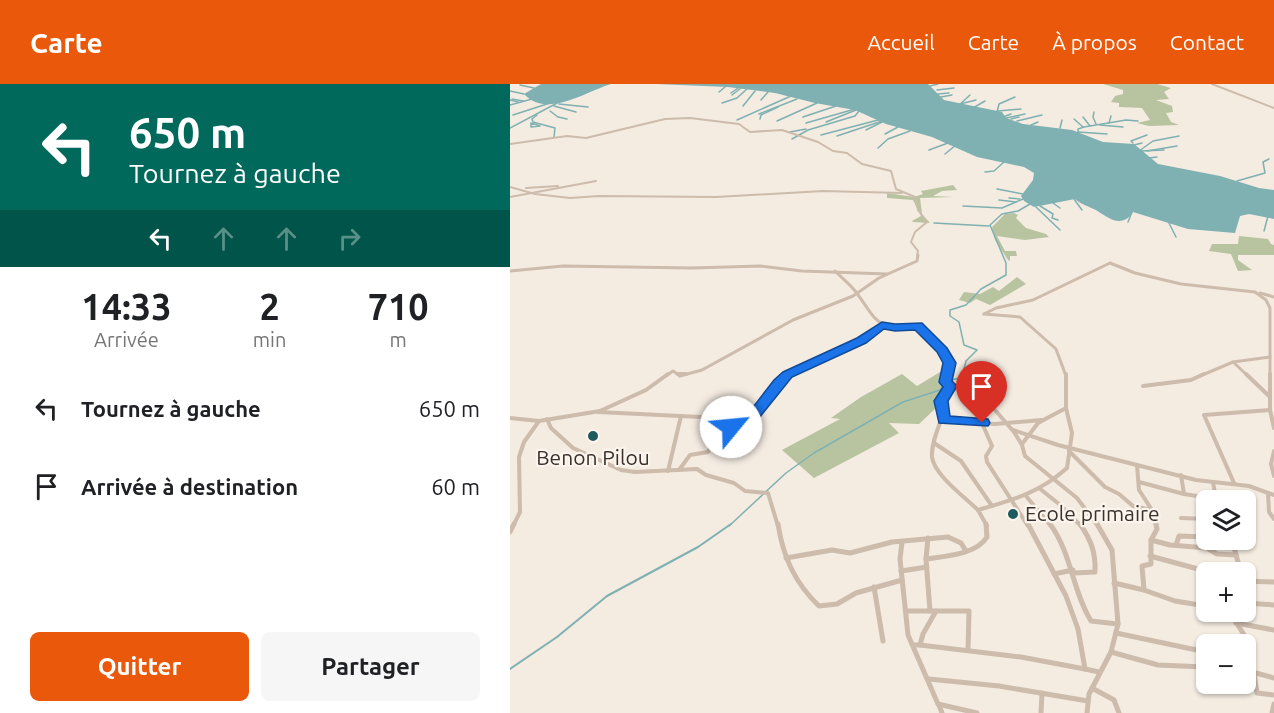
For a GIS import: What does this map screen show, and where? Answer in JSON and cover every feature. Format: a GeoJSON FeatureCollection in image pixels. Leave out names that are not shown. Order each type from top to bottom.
{"type":"FeatureCollection","features":[{"type":"Feature","properties":{"kind":"street"},"geometry":{"type":"LineString","coordinates":[[1212,84],[1274,108]]}},
{"type":"Feature","properties":{"kind":"street"},"geometry":{"type":"LineString","coordinates":[[510,144],[567,136],[586,138],[665,119],[690,118],[744,126],[750,132],[782,130],[818,142],[832,150],[847,153],[864,165],[891,171],[896,189],[904,194]]}},
{"type":"Feature","properties":{"kind":"street"},"geometry":{"type":"LineString","coordinates":[[522,189],[596,181]]}},
{"type":"Feature","properties":{"kind":"street"},"geometry":{"type":"LineString","coordinates":[[510,197],[535,194],[567,185]]}},
{"type":"Feature","properties":{"kind":"street"},"geometry":{"type":"LineString","coordinates":[[510,187],[535,194],[570,198],[599,196],[716,197],[823,191],[904,194],[915,197],[918,210],[927,223],[915,232],[910,242],[918,250],[918,259],[856,294],[809,312],[702,370],[680,376],[674,371],[646,390],[595,412]]}},
{"type":"Feature","properties":{"kind":"street"},"geometry":{"type":"LineString","coordinates":[[978,510],[1026,496],[1054,480],[1069,465],[1072,433],[1066,408],[1066,371],[1056,349],[1020,317],[984,314],[986,312],[1034,300],[1110,263],[1135,273],[1179,283],[1257,292],[1274,297]]}},
{"type":"Feature","properties":{"kind":"street"},"geometry":{"type":"LineString","coordinates":[[510,271],[563,266],[692,268],[760,266],[888,274]]}},
{"type":"Feature","properties":{"kind":"street"},"geometry":{"type":"LineString","coordinates":[[835,271],[852,286],[874,321],[895,328],[918,326],[942,350],[949,363],[945,382],[950,386],[969,387],[979,392],[1022,444]]}},
{"type":"Feature","properties":{"kind":"street"},"geometry":{"type":"LineString","coordinates":[[1257,292],[1266,300],[1270,308],[1268,336],[1272,350],[1269,396],[1274,428]]}},
{"type":"Feature","properties":{"kind":"street"},"geometry":{"type":"LineString","coordinates":[[510,418],[539,421],[595,412],[709,418],[732,425],[746,425],[778,383],[787,375],[861,340],[882,325]]}},
{"type":"Feature","properties":{"kind":"street"},"geometry":{"type":"LineString","coordinates":[[1143,386],[1197,379],[1233,362],[1271,360]]}},
{"type":"Feature","properties":{"kind":"street"},"geometry":{"type":"LineString","coordinates":[[1233,362],[1269,396]]}},
{"type":"Feature","properties":{"kind":"street"},"geometry":{"type":"LineString","coordinates":[[944,420],[941,401],[950,386]]}},
{"type":"Feature","properties":{"kind":"street"},"geometry":{"type":"LineString","coordinates":[[1066,408],[1042,420],[1022,444],[1022,451],[1025,456],[1077,498],[1107,540],[1114,562],[1118,624],[1110,652],[1092,688],[1087,713]]}},
{"type":"Feature","properties":{"kind":"street"},"geometry":{"type":"LineString","coordinates":[[1234,483],[1203,414],[1272,414]]}},
{"type":"Feature","properties":{"kind":"street"},"geometry":{"type":"LineString","coordinates":[[668,471],[681,416]]}},
{"type":"Feature","properties":{"kind":"street"},"geometry":{"type":"LineString","coordinates":[[547,419],[555,433],[584,455],[626,471],[697,469],[706,475],[734,483],[745,491],[768,493],[777,514],[786,558],[798,580],[819,606],[837,604],[856,593],[902,580]]}},
{"type":"Feature","properties":{"kind":"street"},"geometry":{"type":"LineString","coordinates":[[926,558],[966,551],[987,538],[988,529],[978,510],[938,470],[932,460],[933,442],[941,420],[1005,423],[1042,420]]}},
{"type":"Feature","properties":{"kind":"street"},"geometry":{"type":"LineString","coordinates":[[510,532],[520,512],[519,457],[524,442],[539,421]]}},
{"type":"Feature","properties":{"kind":"street"},"geometry":{"type":"LineString","coordinates":[[982,423],[992,446],[986,456],[987,462],[1020,510],[1066,596],[1074,618],[1085,669]]}},
{"type":"Feature","properties":{"kind":"street"},"geometry":{"type":"LineString","coordinates":[[679,470],[690,454],[708,452],[721,432],[732,425]]}},
{"type":"Feature","properties":{"kind":"street"},"geometry":{"type":"LineString","coordinates":[[1012,430],[1069,449],[1213,482],[1234,483],[1271,494],[1269,512],[1274,519]]}},
{"type":"Feature","properties":{"kind":"street"},"geometry":{"type":"LineString","coordinates":[[933,442],[961,461],[992,506]]}},
{"type":"Feature","properties":{"kind":"street"},"geometry":{"type":"LineString","coordinates":[[1069,449],[1105,487],[1119,494],[1133,506],[1152,510]]}},
{"type":"Feature","properties":{"kind":"street"},"geometry":{"type":"LineString","coordinates":[[1274,451],[1271,464],[1274,476]]}},
{"type":"Feature","properties":{"kind":"street"},"geometry":{"type":"LineString","coordinates":[[1137,465],[1139,490],[1152,510],[1157,529],[1150,540],[1151,564],[1142,566],[1144,590]]}},
{"type":"Feature","properties":{"kind":"street"},"geometry":{"type":"LineString","coordinates":[[1181,475],[1184,494]]}},
{"type":"Feature","properties":{"kind":"street"},"geometry":{"type":"LineString","coordinates":[[1139,482],[1196,496]]}},
{"type":"Feature","properties":{"kind":"street"},"geometry":{"type":"LineString","coordinates":[[1213,482],[1214,490]]}},
{"type":"Feature","properties":{"kind":"street"},"geometry":{"type":"LineString","coordinates":[[1039,488],[1068,512],[1081,526],[1093,545],[1095,572],[1053,573]]}},
{"type":"Feature","properties":{"kind":"street"},"geometry":{"type":"LineString","coordinates":[[1026,496],[1052,527],[1065,547],[1091,621],[1118,624]]}},
{"type":"Feature","properties":{"kind":"street"},"geometry":{"type":"LineString","coordinates":[[1181,518],[1196,519]]}},
{"type":"Feature","properties":{"kind":"street"},"geometry":{"type":"LineString","coordinates":[[1176,545],[1179,536],[1196,537]]}},
{"type":"Feature","properties":{"kind":"street"},"geometry":{"type":"LineString","coordinates":[[786,558],[799,558],[832,550],[850,553],[871,546],[948,537],[956,539],[966,551]]}},
{"type":"Feature","properties":{"kind":"street"},"geometry":{"type":"LineString","coordinates":[[917,645],[922,631],[932,622],[933,611],[926,558],[928,538]]}},
{"type":"Feature","properties":{"kind":"street"},"geometry":{"type":"LineString","coordinates":[[1150,540],[1206,548],[1217,554],[1236,555]]}},
{"type":"Feature","properties":{"kind":"street"},"geometry":{"type":"LineString","coordinates":[[902,542],[901,571],[908,635],[917,645],[942,713]]}},
{"type":"Feature","properties":{"kind":"street"},"geometry":{"type":"LineString","coordinates":[[1235,550],[1238,562]]}},
{"type":"Feature","properties":{"kind":"street"},"geometry":{"type":"LineString","coordinates":[[1150,556],[1196,568]]}},
{"type":"Feature","properties":{"kind":"street"},"geometry":{"type":"LineString","coordinates":[[901,571],[927,567]]}},
{"type":"Feature","properties":{"kind":"street"},"geometry":{"type":"LineString","coordinates":[[1256,581],[1274,582]]}},
{"type":"Feature","properties":{"kind":"street"},"geometry":{"type":"LineString","coordinates":[[1114,583],[1175,601],[1196,604]]}},
{"type":"Feature","properties":{"kind":"street"},"geometry":{"type":"LineString","coordinates":[[874,587],[883,641]]}},
{"type":"Feature","properties":{"kind":"street"},"geometry":{"type":"LineString","coordinates":[[1256,604],[1274,605]]}},
{"type":"Feature","properties":{"kind":"street"},"geometry":{"type":"LineString","coordinates":[[906,611],[965,610],[971,613],[968,650]]}},
{"type":"Feature","properties":{"kind":"street"},"geometry":{"type":"LineString","coordinates":[[1235,623],[1274,630]]}},
{"type":"Feature","properties":{"kind":"street"},"geometry":{"type":"LineString","coordinates":[[1235,623],[1244,634]]}},
{"type":"Feature","properties":{"kind":"street"},"geometry":{"type":"LineString","coordinates":[[1116,633],[1196,650]]}},
{"type":"Feature","properties":{"kind":"street"},"geometry":{"type":"LineString","coordinates":[[917,645],[968,650],[1099,672]]}},
{"type":"Feature","properties":{"kind":"street"},"geometry":{"type":"LineString","coordinates":[[1110,652],[1158,665],[1196,667]]}},
{"type":"Feature","properties":{"kind":"street"},"geometry":{"type":"LineString","coordinates":[[1256,673],[1274,678]]}},
{"type":"Feature","properties":{"kind":"street"},"geometry":{"type":"LineString","coordinates":[[929,679],[1042,692],[1088,700]]}},
{"type":"Feature","properties":{"kind":"street"},"geometry":{"type":"LineString","coordinates":[[1092,688],[1116,701],[1120,707],[1119,713]]}},
{"type":"Feature","properties":{"kind":"street"},"geometry":{"type":"LineString","coordinates":[[1256,689],[1257,693],[1274,694]]}},
{"type":"Feature","properties":{"kind":"street"},"geometry":{"type":"LineString","coordinates":[[1041,713],[1042,692]]}},
{"type":"Feature","properties":{"kind":"street"},"geometry":{"type":"LineString","coordinates":[[938,704],[977,713]]}},
{"type":"Feature","properties":{"kind":"street"},"geometry":{"type":"LineString","coordinates":[[1272,713],[1274,704]]}},
{"type":"Feature","properties":{"kind":"green space"},"geometry":{"type":"Polygon","coordinates":[[[1103,84],[1157,84],[1171,88],[1164,92],[1169,99],[1156,100],[1172,106],[1173,112],[1166,113],[1171,122],[1179,125],[1149,126],[1137,123],[1150,120],[1142,108],[1119,107],[1119,103],[1111,102],[1115,96],[1123,94],[1123,90],[1103,84]]]}},
{"type":"Feature","properties":{"kind":"green space"},"geometry":{"type":"Polygon","coordinates":[[[953,185],[957,190],[942,191],[933,196],[954,197],[920,198],[922,214],[930,223],[912,221],[921,216],[913,200],[887,198],[887,193],[914,197],[923,194],[921,191],[953,185]]]}},
{"type":"Feature","properties":{"kind":"green space"},"geometry":{"type":"Polygon","coordinates":[[[1005,214],[1018,215],[1016,218],[1026,228],[1049,237],[1025,240],[997,236],[1005,251],[1016,251],[1017,256],[1010,256],[1010,261],[995,240],[992,227],[1005,214]]]}},
{"type":"Feature","properties":{"kind":"green space"},"geometry":{"type":"Polygon","coordinates":[[[1239,236],[1268,239],[1274,245],[1274,255],[1238,255],[1238,260],[1252,270],[1238,271],[1231,254],[1209,251],[1212,244],[1238,244],[1239,236]]]}},
{"type":"Feature","properties":{"kind":"green space"},"geometry":{"type":"Polygon","coordinates":[[[1017,277],[1026,284],[990,305],[976,299],[970,303],[959,300],[964,292],[980,294],[993,287],[999,291],[1017,277]]]}},
{"type":"Feature","properties":{"kind":"green space"},"geometry":{"type":"Polygon","coordinates":[[[940,372],[957,388],[919,424],[889,423],[899,433],[814,478],[782,450],[840,419],[831,418],[861,397],[902,374],[917,386],[940,372]]]}},
{"type":"Feature","properties":{"kind":"water"},"geometry":{"type":"Polygon","coordinates":[[[541,84],[611,84],[567,101],[544,104],[533,101],[524,94],[541,84]]]}},
{"type":"Feature","properties":{"kind":"water"},"geometry":{"type":"Polygon","coordinates":[[[656,84],[928,84],[944,100],[1002,112],[1006,118],[1023,124],[1072,130],[1103,142],[1134,144],[1158,164],[1220,176],[1259,188],[1274,190],[1274,219],[1249,214],[1240,216],[1235,233],[1188,229],[1133,212],[1124,220],[1115,220],[1075,199],[1034,207],[1024,201],[1021,196],[1033,180],[1034,173],[1024,167],[977,157],[932,137],[886,124],[855,110],[775,93],[728,87],[656,84]]]}},
{"type":"Feature","properties":{"kind":"waterway"},"geometry":{"type":"LineString","coordinates":[[930,86],[938,84]]}},
{"type":"Feature","properties":{"kind":"waterway"},"geometry":{"type":"LineString","coordinates":[[520,85],[534,88]]}},
{"type":"Feature","properties":{"kind":"waterway"},"geometry":{"type":"LineString","coordinates":[[719,92],[725,87]]}},
{"type":"Feature","properties":{"kind":"waterway"},"geometry":{"type":"LineString","coordinates":[[731,93],[738,88]]}},
{"type":"Feature","properties":{"kind":"waterway"},"geometry":{"type":"LineString","coordinates":[[732,95],[741,88]]}},
{"type":"Feature","properties":{"kind":"waterway"},"geometry":{"type":"LineString","coordinates":[[937,90],[954,88]]}},
{"type":"Feature","properties":{"kind":"waterway"},"geometry":{"type":"LineString","coordinates":[[722,103],[737,98],[747,89]]}},
{"type":"Feature","properties":{"kind":"waterway"},"geometry":{"type":"LineString","coordinates":[[510,91],[524,94]]}},
{"type":"Feature","properties":{"kind":"waterway"},"geometry":{"type":"LineString","coordinates":[[743,106],[755,91]]}},
{"type":"Feature","properties":{"kind":"waterway"},"geometry":{"type":"LineString","coordinates":[[761,100],[768,92]]}},
{"type":"Feature","properties":{"kind":"waterway"},"geometry":{"type":"LineString","coordinates":[[938,94],[949,93]]}},
{"type":"Feature","properties":{"kind":"waterway"},"geometry":{"type":"LineString","coordinates":[[941,97],[952,95]]}},
{"type":"Feature","properties":{"kind":"waterway"},"geometry":{"type":"LineString","coordinates":[[960,104],[970,95]]}},
{"type":"Feature","properties":{"kind":"waterway"},"geometry":{"type":"LineString","coordinates":[[737,120],[791,96]]}},
{"type":"Feature","properties":{"kind":"waterway"},"geometry":{"type":"LineString","coordinates":[[997,112],[999,104],[1015,97]]}},
{"type":"Feature","properties":{"kind":"waterway"},"geometry":{"type":"LineString","coordinates":[[512,99],[523,101]]}},
{"type":"Feature","properties":{"kind":"waterway"},"geometry":{"type":"LineString","coordinates":[[510,105],[532,99]]}},
{"type":"Feature","properties":{"kind":"waterway"},"geometry":{"type":"LineString","coordinates":[[759,114],[797,99]]}},
{"type":"Feature","properties":{"kind":"waterway"},"geometry":{"type":"LineString","coordinates":[[510,100],[518,102]]}},
{"type":"Feature","properties":{"kind":"waterway"},"geometry":{"type":"LineString","coordinates":[[960,104],[976,100]]}},
{"type":"Feature","properties":{"kind":"waterway"},"geometry":{"type":"LineString","coordinates":[[973,108],[985,101]]}},
{"type":"Feature","properties":{"kind":"waterway"},"geometry":{"type":"LineString","coordinates":[[510,128],[559,102]]}},
{"type":"Feature","properties":{"kind":"waterway"},"geometry":{"type":"LineString","coordinates":[[513,115],[550,103]]}},
{"type":"Feature","properties":{"kind":"waterway"},"geometry":{"type":"LineString","coordinates":[[777,121],[817,103]]}},
{"type":"Feature","properties":{"kind":"waterway"},"geometry":{"type":"LineString","coordinates":[[559,104],[588,107]]}},
{"type":"Feature","properties":{"kind":"waterway"},"geometry":{"type":"LineString","coordinates":[[554,106],[576,112]]}},
{"type":"Feature","properties":{"kind":"waterway"},"geometry":{"type":"LineString","coordinates":[[803,117],[836,106]]}},
{"type":"Feature","properties":{"kind":"waterway"},"geometry":{"type":"LineString","coordinates":[[760,119],[761,115],[778,107]]}},
{"type":"Feature","properties":{"kind":"waterway"},"geometry":{"type":"LineString","coordinates":[[806,123],[855,109]]}},
{"type":"Feature","properties":{"kind":"waterway"},"geometry":{"type":"LineString","coordinates":[[998,111],[1021,109]]}},
{"type":"Feature","properties":{"kind":"waterway"},"geometry":{"type":"LineString","coordinates":[[826,122],[856,110]]}},
{"type":"Feature","properties":{"kind":"waterway"},"geometry":{"type":"LineString","coordinates":[[550,111],[558,117],[567,119]]}},
{"type":"Feature","properties":{"kind":"waterway"},"geometry":{"type":"LineString","coordinates":[[792,139],[808,130],[855,116],[859,111]]}},
{"type":"Feature","properties":{"kind":"waterway"},"geometry":{"type":"LineString","coordinates":[[1094,112],[1093,117],[1096,124]]}},
{"type":"Feature","properties":{"kind":"waterway"},"geometry":{"type":"LineString","coordinates":[[1003,117],[1011,114]]}},
{"type":"Feature","properties":{"kind":"waterway"},"geometry":{"type":"LineString","coordinates":[[1006,118],[1025,114]]}},
{"type":"Feature","properties":{"kind":"waterway"},"geometry":{"type":"LineString","coordinates":[[537,115],[532,119],[533,122],[555,128],[554,137]]}},
{"type":"Feature","properties":{"kind":"waterway"},"geometry":{"type":"LineString","coordinates":[[1017,121],[1042,115]]}},
{"type":"Feature","properties":{"kind":"waterway"},"geometry":{"type":"LineString","coordinates":[[1109,123],[1111,116]]}},
{"type":"Feature","properties":{"kind":"waterway"},"geometry":{"type":"LineString","coordinates":[[1011,119],[1019,117]]}},
{"type":"Feature","properties":{"kind":"waterway"},"geometry":{"type":"LineString","coordinates":[[1083,117],[1090,126]]}},
{"type":"Feature","properties":{"kind":"waterway"},"geometry":{"type":"LineString","coordinates":[[1074,119],[1083,127]]}},
{"type":"Feature","properties":{"kind":"waterway"},"geometry":{"type":"LineString","coordinates":[[821,135],[878,120]]}},
{"type":"Feature","properties":{"kind":"waterway"},"geometry":{"type":"LineString","coordinates":[[1060,128],[1062,120]]}},
{"type":"Feature","properties":{"kind":"waterway"},"geometry":{"type":"LineString","coordinates":[[837,136],[882,121]]}},
{"type":"Feature","properties":{"kind":"waterway"},"geometry":{"type":"LineString","coordinates":[[866,130],[884,121]]}},
{"type":"Feature","properties":{"kind":"waterway"},"geometry":{"type":"LineString","coordinates":[[1109,123],[1138,121]]}},
{"type":"Feature","properties":{"kind":"waterway"},"geometry":{"type":"LineString","coordinates":[[1031,125],[1038,122]]}},
{"type":"Feature","properties":{"kind":"waterway"},"geometry":{"type":"LineString","coordinates":[[531,123],[540,126],[531,127],[531,123]]}},
{"type":"Feature","properties":{"kind":"waterway"},"geometry":{"type":"LineString","coordinates":[[1090,126],[1109,123]]}},
{"type":"Feature","properties":{"kind":"waterway"},"geometry":{"type":"LineString","coordinates":[[1100,125],[1123,127]]}},
{"type":"Feature","properties":{"kind":"waterway"},"geometry":{"type":"LineString","coordinates":[[1078,132],[1078,129],[1090,126]]}},
{"type":"Feature","properties":{"kind":"waterway"},"geometry":{"type":"LineString","coordinates":[[885,134],[898,127]]}},
{"type":"Feature","properties":{"kind":"waterway"},"geometry":{"type":"LineString","coordinates":[[790,132],[806,129]]}},
{"type":"Feature","properties":{"kind":"waterway"},"geometry":{"type":"LineString","coordinates":[[878,148],[888,139],[910,131]]}},
{"type":"Feature","properties":{"kind":"waterway"},"geometry":{"type":"LineString","coordinates":[[1078,132],[1107,134]]}},
{"type":"Feature","properties":{"kind":"waterway"},"geometry":{"type":"LineString","coordinates":[[1133,143],[1131,141],[1147,135]]}},
{"type":"Feature","properties":{"kind":"waterway"},"geometry":{"type":"LineString","coordinates":[[1139,151],[1153,141],[1179,136]]}},
{"type":"Feature","properties":{"kind":"waterway"},"geometry":{"type":"LineString","coordinates":[[929,150],[948,143]]}},
{"type":"Feature","properties":{"kind":"waterway"},"geometry":{"type":"LineString","coordinates":[[1134,145],[1142,143]]}},
{"type":"Feature","properties":{"kind":"waterway"},"geometry":{"type":"LineString","coordinates":[[945,154],[956,145]]}},
{"type":"Feature","properties":{"kind":"waterway"},"geometry":{"type":"LineString","coordinates":[[1149,151],[1177,146]]}},
{"type":"Feature","properties":{"kind":"waterway"},"geometry":{"type":"LineString","coordinates":[[1149,151],[1164,150]]}},
{"type":"Feature","properties":{"kind":"waterway"},"geometry":{"type":"LineString","coordinates":[[1140,151],[1149,151]]}},
{"type":"Feature","properties":{"kind":"waterway"},"geometry":{"type":"LineString","coordinates":[[1149,158],[1157,157]]}},
{"type":"Feature","properties":{"kind":"waterway"},"geometry":{"type":"LineString","coordinates":[[1237,181],[1265,173],[1263,162],[1269,159]]}},
{"type":"Feature","properties":{"kind":"waterway"},"geometry":{"type":"LineString","coordinates":[[985,172],[994,171],[1004,162]]}},
{"type":"Feature","properties":{"kind":"waterway"},"geometry":{"type":"LineString","coordinates":[[997,189],[1023,194]]}},
{"type":"Feature","properties":{"kind":"waterway"},"geometry":{"type":"LineString","coordinates":[[1009,198],[1020,199]]}},
{"type":"Feature","properties":{"kind":"waterway"},"geometry":{"type":"LineString","coordinates":[[1016,202],[1023,199]]}},
{"type":"Feature","properties":{"kind":"waterway"},"geometry":{"type":"LineString","coordinates":[[1074,199],[1082,210]]}},
{"type":"Feature","properties":{"kind":"waterway"},"geometry":{"type":"LineString","coordinates":[[999,200],[1016,202]]}},
{"type":"Feature","properties":{"kind":"waterway"},"geometry":{"type":"LineString","coordinates":[[963,206],[1002,208],[1016,202]]}},
{"type":"Feature","properties":{"kind":"waterway"},"geometry":{"type":"LineString","coordinates":[[1053,203],[1060,208]]}},
{"type":"Feature","properties":{"kind":"waterway"},"geometry":{"type":"LineString","coordinates":[[949,381],[962,377],[966,361],[977,350],[964,345],[959,322],[950,316],[950,310],[966,305],[981,289],[1006,275],[1006,263],[990,225],[1002,214],[1018,211],[1030,204]]}},
{"type":"Feature","properties":{"kind":"waterway"},"geometry":{"type":"LineString","coordinates":[[1040,206],[1053,214],[1052,218],[1058,220]]}},
{"type":"Feature","properties":{"kind":"waterway"},"geometry":{"type":"LineString","coordinates":[[1036,207],[1060,230]]}},
{"type":"Feature","properties":{"kind":"waterway"},"geometry":{"type":"LineString","coordinates":[[1128,222],[1132,212]]}},
{"type":"Feature","properties":{"kind":"waterway"},"geometry":{"type":"LineString","coordinates":[[1264,231],[1268,216]]}},
{"type":"Feature","properties":{"kind":"waterway"},"geometry":{"type":"LineString","coordinates":[[1168,221],[1176,237]]}},
{"type":"Feature","properties":{"kind":"waterway"},"geometry":{"type":"LineString","coordinates":[[934,223],[989,226]]}},
{"type":"Feature","properties":{"kind":"waterway"},"geometry":{"type":"LineString","coordinates":[[729,526],[786,473],[814,453],[903,402],[940,390],[945,384]]}},
{"type":"Feature","properties":{"kind":"waterway"},"geometry":{"type":"LineString","coordinates":[[510,669],[557,637],[607,596],[698,547],[731,524]]}},
{"type":"Feature","properties":{"kind":"place","name":"Benon Pilou"},"geometry":{"type":"Point","coordinates":[593,436]}},
{"type":"Feature","properties":{"kind":"place","name":"Ecole primaire"},"geometry":{"type":"Point","coordinates":[1013,514]}},
{"type":"Feature","properties":{"kind":"route"},"geometry":{"type":"LineString","coordinates":[[731,427],[732,425],[746,425],[778,383],[787,375],[867,338],[882,325],[895,328],[918,326],[924,331],[942,350],[950,366],[945,382],[950,386],[941,401],[944,420],[982,423]]}}]}
